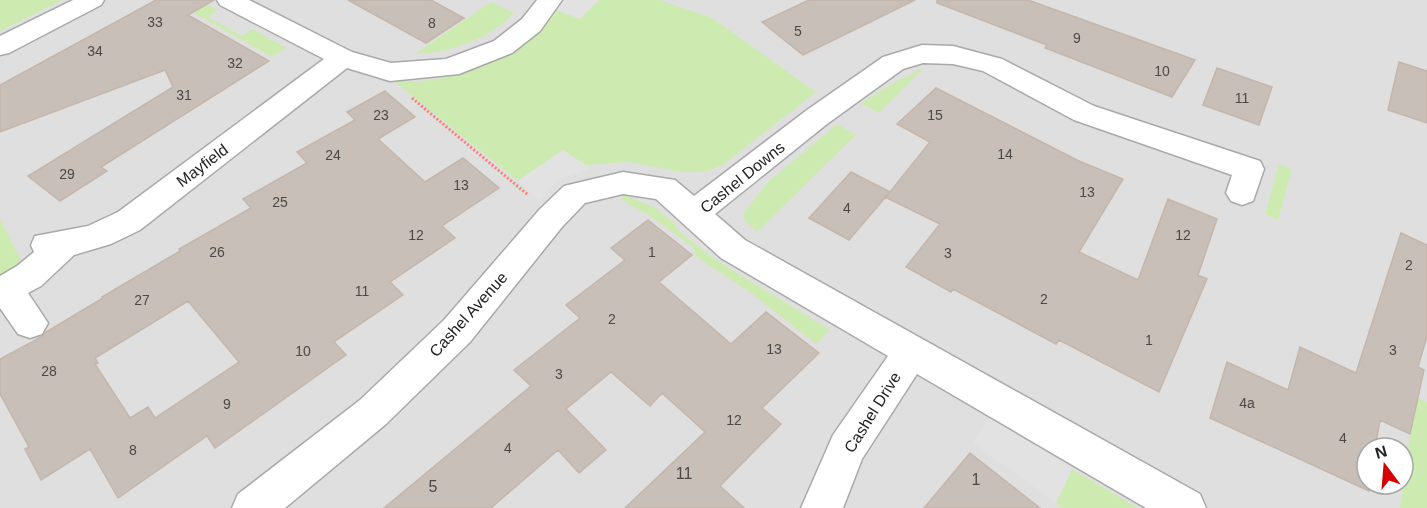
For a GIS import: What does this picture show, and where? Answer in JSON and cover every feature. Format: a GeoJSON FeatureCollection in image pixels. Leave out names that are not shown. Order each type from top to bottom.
{"type":"FeatureCollection","features":[{"type":"Feature","properties":{"kind":"street"},"geometry":{"type":"LineString","coordinates":[[0,47],[92,0]]}},
{"type":"Feature","properties":{"kind":"street"},"geometry":{"type":"LineString","coordinates":[[229,0],[357,62],[390,72],[449,68],[503,47],[531,25],[549,0]]}},
{"type":"Feature","properties":{"kind":"street","name":"Cashel Downs"},"geometry":{"type":"LineString","coordinates":[[1185,508],[734,249],[695,213],[836,103],[893,63],[922,54],[953,55],[992,65],[1084,113],[1249,169],[1242,193]]}},
{"type":"Feature","properties":{"kind":"street","name":"Mayfield"},"geometry":{"type":"LineString","coordinates":[[30,323],[6,289],[29,276],[56,245],[89,240],[129,221],[357,62]]}},
{"type":"Feature","properties":{"kind":"street","name":"Cashel Avenue"},"geometry":{"type":"LineString","coordinates":[[253,508],[373,412],[457,331],[551,218],[575,194],[623,183],[664,188],[695,213]]}},
{"type":"Feature","properties":{"kind":"street","name":"Cashel Drive"},"geometry":{"type":"LineString","coordinates":[[822,508],[847,448],[912,351]]}},
{"type":"Feature","properties":{"kind":"path"},"geometry":{"type":"LineString","coordinates":[[357,62],[515,183],[551,218]]}},
{"type":"Feature","properties":{"kind":"shaded area"},"geometry":{"type":"Polygon","coordinates":[[[0,0],[1427,0],[1427,508],[0,508],[0,0]]]}},
{"type":"Feature","properties":{"kind":"shaded area"},"geometry":{"type":"Polygon","coordinates":[[[564,0],[599,0],[580,19],[554,9],[564,0]]]}},
{"type":"Feature","properties":{"kind":"shaded area"},"geometry":{"type":"Polygon","coordinates":[[[563,150],[590,168],[560,179],[539,200],[518,181],[563,150]]]}},
{"type":"Feature","properties":{"kind":"shaded area"},"geometry":{"type":"Polygon","coordinates":[[[990,417],[1072,469],[1056,503],[973,443],[990,417]]]}},
{"type":"Feature","properties":{"kind":"green space"},"geometry":{"type":"Polygon","coordinates":[[[0,0],[62,0],[0,31],[0,0]]]}},
{"type":"Feature","properties":{"kind":"green space"},"geometry":{"type":"Polygon","coordinates":[[[170,0],[199,0],[218,10],[208,17],[242,36],[252,29],[286,48],[272,57],[170,0]]]}},
{"type":"Feature","properties":{"kind":"green space"},"geometry":{"type":"Polygon","coordinates":[[[599,0],[660,0],[712,18],[816,92],[723,165],[707,171],[681,172],[629,162],[585,165],[563,150],[518,181],[390,78],[414,82],[445,78],[511,55],[536,36],[554,9],[580,18],[599,0]]]}},
{"type":"Feature","properties":{"kind":"green space"},"geometry":{"type":"Polygon","coordinates":[[[491,2],[514,13],[493,30],[469,43],[442,51],[415,54],[491,2]]]}},
{"type":"Feature","properties":{"kind":"green space"},"geometry":{"type":"Polygon","coordinates":[[[925,67],[879,113],[861,103],[895,82],[925,67]]]}},
{"type":"Feature","properties":{"kind":"green space"},"geometry":{"type":"Polygon","coordinates":[[[837,124],[856,135],[757,232],[745,221],[743,214],[768,182],[837,124]]]}},
{"type":"Feature","properties":{"kind":"green space"},"geometry":{"type":"Polygon","coordinates":[[[1279,164],[1292,169],[1278,220],[1265,214],[1279,164]]]}},
{"type":"Feature","properties":{"kind":"green space"},"geometry":{"type":"Polygon","coordinates":[[[624,195],[654,207],[673,222],[680,232],[713,258],[830,330],[816,344],[751,293],[695,256],[694,248],[647,214],[620,199],[624,195]]]}},
{"type":"Feature","properties":{"kind":"green space"},"geometry":{"type":"Polygon","coordinates":[[[0,219],[26,271],[0,286],[0,219]]]}},
{"type":"Feature","properties":{"kind":"green space"},"geometry":{"type":"Polygon","coordinates":[[[1415,396],[1427,402],[1427,508],[1400,508],[1402,496],[1415,496],[1415,436],[1410,436],[1415,396]]]}},
{"type":"Feature","properties":{"kind":"green space"},"geometry":{"type":"Polygon","coordinates":[[[1072,469],[1138,508],[1063,508],[1056,503],[1072,469]]]}},
{"type":"Feature","properties":{"kind":"building"},"geometry":{"type":"Polygon","coordinates":[[[156,0],[214,0],[188,15],[269,61],[101,167],[107,171],[60,201],[28,176],[173,87],[165,70],[0,132],[0,85],[156,0]]]}},
{"type":"Feature","properties":{"kind":"building"},"geometry":{"type":"Polygon","coordinates":[[[348,0],[431,0],[464,18],[426,43],[348,0]]]}},
{"type":"Feature","properties":{"kind":"building"},"geometry":{"type":"Polygon","coordinates":[[[809,0],[915,0],[803,55],[762,22],[809,0]]]}},
{"type":"Feature","properties":{"kind":"building"},"geometry":{"type":"Polygon","coordinates":[[[937,0],[1028,0],[1195,60],[1172,97],[1045,48],[1047,45],[937,3],[937,0]]]}},
{"type":"Feature","properties":{"kind":"building"},"geometry":{"type":"Polygon","coordinates":[[[1399,62],[1427,71],[1427,123],[1388,110],[1399,62]]]}},
{"type":"Feature","properties":{"kind":"building"},"geometry":{"type":"Polygon","coordinates":[[[1217,68],[1272,87],[1259,125],[1203,105],[1217,68]]]}},
{"type":"Feature","properties":{"kind":"building"},"geometry":{"type":"Polygon","coordinates":[[[936,88],[1079,161],[1123,179],[1079,252],[1138,280],[1168,199],[1217,219],[1198,275],[1207,279],[1159,392],[1059,340],[1056,344],[953,289],[951,292],[906,267],[940,224],[885,197],[849,240],[809,218],[851,172],[890,192],[930,142],[897,124],[936,88]]]}},
{"type":"Feature","properties":{"kind":"building"},"geometry":{"type":"Polygon","coordinates":[[[385,91],[415,117],[378,139],[425,182],[463,158],[499,188],[442,226],[455,238],[390,282],[403,295],[334,342],[346,355],[215,448],[207,436],[118,498],[90,449],[41,480],[25,449],[29,447],[0,394],[0,359],[43,336],[102,297],[180,251],[179,249],[251,208],[243,199],[307,163],[297,152],[355,120],[347,112],[385,91]],[[188,301],[95,358],[98,363],[95,364],[130,418],[148,407],[155,418],[239,362],[188,301]]]}},
{"type":"Feature","properties":{"kind":"building"},"geometry":{"type":"Polygon","coordinates":[[[648,220],[692,255],[659,282],[731,344],[766,312],[819,353],[762,408],[781,424],[720,486],[744,508],[625,508],[705,432],[662,393],[650,406],[611,372],[566,409],[606,450],[579,473],[558,450],[491,508],[384,508],[531,386],[514,370],[580,318],[566,305],[625,260],[611,248],[648,220]]]}},
{"type":"Feature","properties":{"kind":"building"},"geometry":{"type":"Polygon","coordinates":[[[1401,233],[1427,245],[1427,336],[1418,367],[1424,370],[1410,434],[1380,420],[1377,436],[1355,436],[1355,485],[1210,418],[1227,362],[1288,390],[1300,347],[1356,373],[1401,233]]]}},
{"type":"Feature","properties":{"kind":"building"},"geometry":{"type":"Polygon","coordinates":[[[970,453],[1040,508],[924,508],[970,453]]]}}]}
